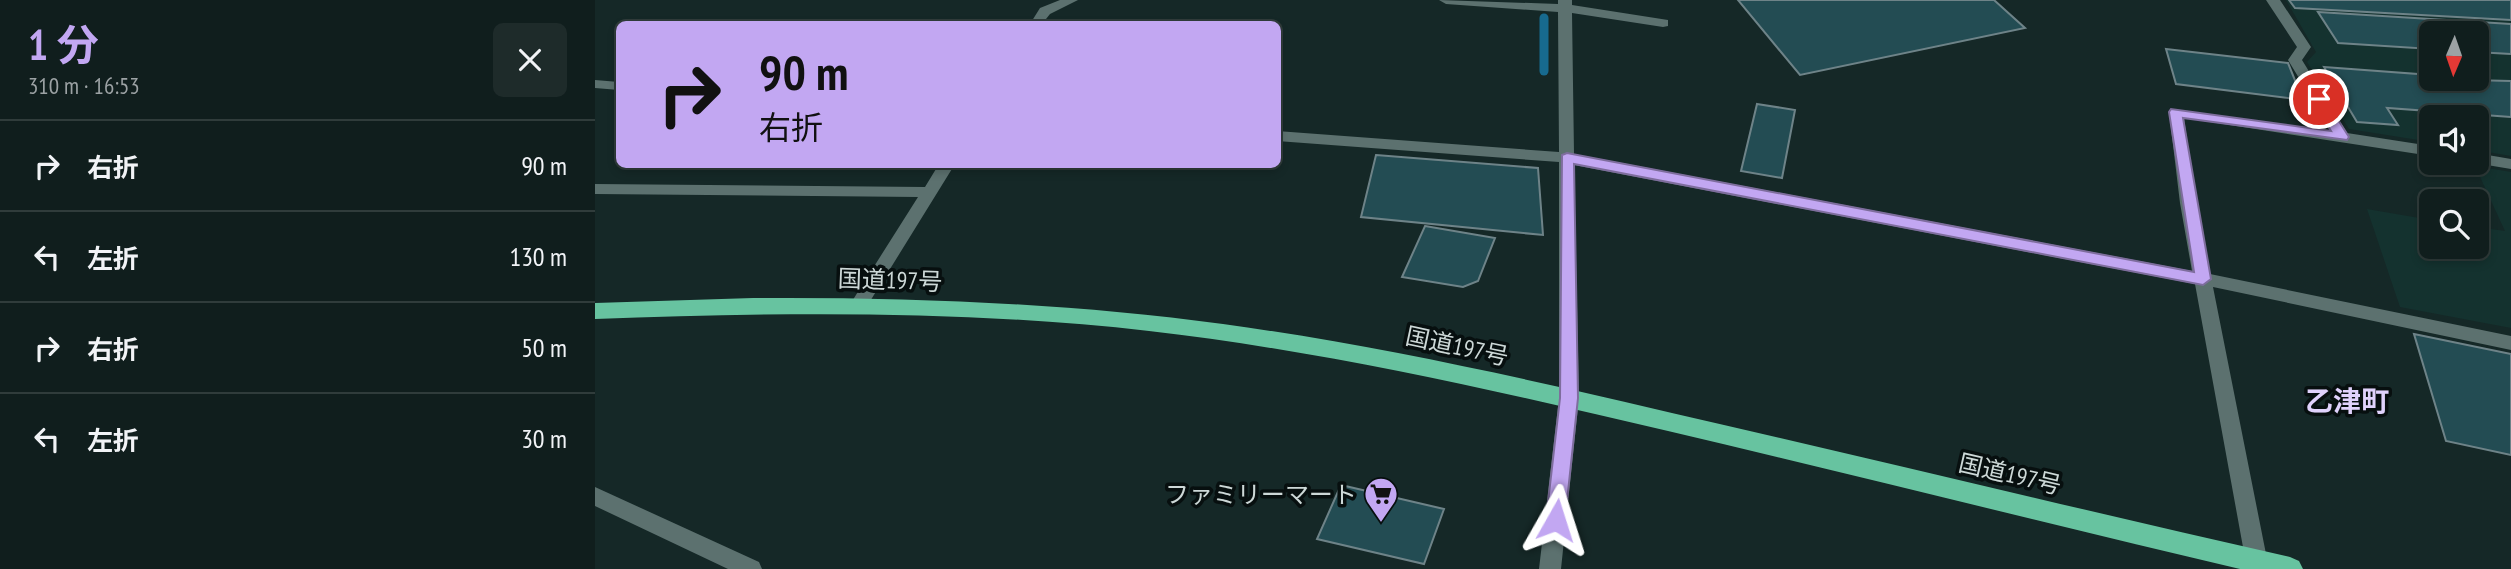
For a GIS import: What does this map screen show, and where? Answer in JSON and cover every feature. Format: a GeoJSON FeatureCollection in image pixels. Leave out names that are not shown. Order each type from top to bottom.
{"type":"FeatureCollection","features":[{"type":"Feature","properties":{"kind":"highway","name":"国道197号"},"geometry":{"type":"LineString","coordinates":[[595,311],[675,307],[857,306],[1054,316],[1223,333],[1391,361],[1569,398],[2257,565],[2290,569]]}},
{"type":"Feature","properties":{"kind":"street"},"geometry":{"type":"LineString","coordinates":[[1038,21],[1045,11],[1071,0]]}},
{"type":"Feature","properties":{"kind":"street"},"geometry":{"type":"LineString","coordinates":[[1446,0],[1565,4],[1663,23]]}},
{"type":"Feature","properties":{"kind":"street"},"geometry":{"type":"LineString","coordinates":[[2273,0],[2304,47],[2295,60],[2342,137]]}},
{"type":"Feature","properties":{"kind":"street"},"geometry":{"type":"LineString","coordinates":[[1550,569],[1569,398],[1565,4]]}},
{"type":"Feature","properties":{"kind":"street"},"geometry":{"type":"LineString","coordinates":[[595,84],[616,86]]}},
{"type":"Feature","properties":{"kind":"street"},"geometry":{"type":"LineString","coordinates":[[2257,565],[2188,202],[2176,112],[2419,149]]}},
{"type":"Feature","properties":{"kind":"street"},"geometry":{"type":"LineString","coordinates":[[1281,136],[1567,158],[2203,279],[2511,343]]}},
{"type":"Feature","properties":{"kind":"street"},"geometry":{"type":"LineString","coordinates":[[2489,160],[2511,164]]}},
{"type":"Feature","properties":{"kind":"street"},"geometry":{"type":"LineString","coordinates":[[857,306],[945,168]]}},
{"type":"Feature","properties":{"kind":"street"},"geometry":{"type":"LineString","coordinates":[[595,189],[930,192]]}},
{"type":"Feature","properties":{"kind":"street"},"geometry":{"type":"LineString","coordinates":[[595,496],[751,569]]}},
{"type":"Feature","properties":{"kind":"shaded area"},"geometry":{"type":"Polygon","coordinates":[[[2286,0],[2511,0],[2511,156],[2489,152],[2489,105],[2419,105],[2419,140],[2349,129],[2307,62],[2316,52],[2286,0]]]}},
{"type":"Feature","properties":{"kind":"shaded area"},"geometry":{"type":"Polygon","coordinates":[[[2489,168],[2511,172],[2511,328],[2400,307],[2367,209],[2419,218],[2419,259],[2489,259],[2489,229],[2505,231],[2489,196],[2489,189],[2486,189],[2479,175],[2489,175],[2489,168]]]}},
{"type":"Feature","properties":{"kind":"building"},"geometry":{"type":"Polygon","coordinates":[[[1738,0],[1994,0],[2025,28],[1800,75],[1738,0]]]}},
{"type":"Feature","properties":{"kind":"building"},"geometry":{"type":"Polygon","coordinates":[[[2289,0],[2511,0],[2511,20],[2295,8],[2289,0]]]}},
{"type":"Feature","properties":{"kind":"building"},"geometry":{"type":"Polygon","coordinates":[[[2318,12],[2463,21],[2419,21],[2419,48],[2338,43],[2318,12]]]}},
{"type":"Feature","properties":{"kind":"building"},"geometry":{"type":"Polygon","coordinates":[[[2489,23],[2511,24],[2511,54],[2489,53],[2489,23]]]}},
{"type":"Feature","properties":{"kind":"building"},"geometry":{"type":"Polygon","coordinates":[[[2166,49],[2288,63],[2303,100],[2176,84],[2166,49]]]}},
{"type":"Feature","properties":{"kind":"building"},"geometry":{"type":"Polygon","coordinates":[[[2324,67],[2419,74],[2419,91],[2489,91],[2489,80],[2511,81],[2511,117],[2489,115],[2489,105],[2419,105],[2419,110],[2387,108],[2398,125],[2357,122],[2324,67]]]}},
{"type":"Feature","properties":{"kind":"building"},"geometry":{"type":"Polygon","coordinates":[[[1757,104],[1795,110],[1782,178],[1741,171],[1757,104]]]}},
{"type":"Feature","properties":{"kind":"building"},"geometry":{"type":"Polygon","coordinates":[[[1376,155],[1538,168],[1543,235],[1361,217],[1376,155]]]}},
{"type":"Feature","properties":{"kind":"building"},"geometry":{"type":"Polygon","coordinates":[[[1425,226],[1495,238],[1478,281],[1463,287],[1402,277],[1425,226]]]}},
{"type":"Feature","properties":{"kind":"building"},"geometry":{"type":"Polygon","coordinates":[[[2414,334],[2511,354],[2511,455],[2446,441],[2414,334]]]}},
{"type":"Feature","properties":{"kind":"building","name":"ファミリーマート"},"geometry":{"type":"Polygon","coordinates":[[[1341,485],[1444,509],[1424,564],[1317,539],[1341,485]]]}},
{"type":"Feature","properties":{"kind":"waterway"},"geometry":{"type":"LineString","coordinates":[[1544,18],[1544,71]]}},
{"type":"Feature","properties":{"kind":"place","name":"ファミリーマート"},"geometry":{"type":"Point","coordinates":[1381,524]}},
{"type":"Feature","properties":{"kind":"district","name":"乙津町"},"geometry":{"type":"Point","coordinates":[2347,400]}},
{"type":"Feature","properties":{"kind":"route"},"geometry":{"type":"LineString","coordinates":[[1556,520],[1569,398],[1567,158],[2203,279],[2188,202],[2176,112],[2342,137],[2319,99]]}}]}
